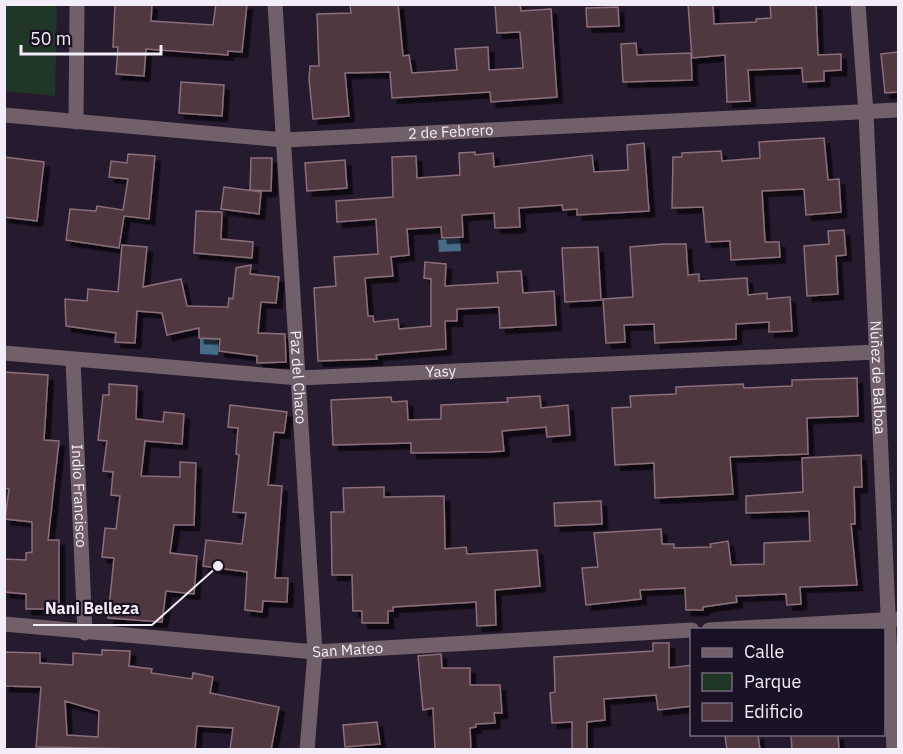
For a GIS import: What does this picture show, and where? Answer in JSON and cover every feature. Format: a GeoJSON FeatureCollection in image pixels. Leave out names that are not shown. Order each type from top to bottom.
{"type":"FeatureCollection","features":[{"type":"Feature","properties":{"kind":"street"},"geometry":{"type":"LineString","coordinates":[[76,122],[77,4]]}},
{"type":"Feature","properties":{"kind":"street","name":"Paz del Chaco"},"geometry":{"type":"LineString","coordinates":[[275,4],[315,652],[307,750]]}},
{"type":"Feature","properties":{"kind":"street","name":"Núñez de Balboa"},"geometry":{"type":"LineString","coordinates":[[858,4],[893,619],[894,750]]}},
{"type":"Feature","properties":{"kind":"street","name":"2 de Febrero"},"geometry":{"type":"LineString","coordinates":[[4,115],[284,140],[898,110]]}},
{"type":"Feature","properties":{"kind":"street","name":"Yasy"},"geometry":{"type":"LineString","coordinates":[[4,353],[299,378],[877,352]]}},
{"type":"Feature","properties":{"kind":"street","name":"Indio Francisco"},"geometry":{"type":"LineString","coordinates":[[73,360],[85,633]]}},
{"type":"Feature","properties":{"kind":"street"},"geometry":{"type":"LineString","coordinates":[[742,628],[893,619]]}},
{"type":"Feature","properties":{"kind":"street","name":"San Mateo"},"geometry":{"type":"LineString","coordinates":[[4,624],[315,652],[690,630]]}},
{"type":"Feature","properties":{"kind":"green space"},"geometry":{"type":"Polygon","coordinates":[[[5,4],[57,5],[55,96],[5,91],[5,4]]]}},
{"type":"Feature","properties":{"kind":"water"},"geometry":{"type":"Polygon","coordinates":[[[460,238],[461,251],[439,252],[438,240],[460,238]]]}},
{"type":"Feature","properties":{"kind":"water"},"geometry":{"type":"Polygon","coordinates":[[[200,339],[218,339],[218,355],[200,354],[200,339]]]}},
{"type":"Feature","properties":{"kind":"building"},"geometry":{"type":"Polygon","coordinates":[[[115,4],[152,4],[151,21],[213,25],[216,4],[247,4],[242,52],[228,51],[228,55],[146,49],[144,76],[116,74],[118,47],[113,47],[115,4]]]}},
{"type":"Feature","properties":{"kind":"building"},"geometry":{"type":"Polygon","coordinates":[[[350,4],[398,4],[403,56],[409,55],[412,73],[457,70],[455,49],[488,47],[489,70],[523,68],[520,32],[497,33],[495,4],[520,4],[521,11],[551,9],[557,97],[491,102],[490,92],[392,98],[390,72],[345,73],[349,116],[313,119],[309,79],[310,66],[319,66],[317,14],[351,13],[350,4]]]}},
{"type":"Feature","properties":{"kind":"building"},"geometry":{"type":"Polygon","coordinates":[[[688,4],[713,4],[714,24],[756,22],[756,19],[771,18],[770,4],[816,4],[818,55],[841,54],[841,70],[824,71],[824,81],[803,82],[802,68],[748,70],[750,101],[727,102],[725,55],[692,58],[688,4]]]}},
{"type":"Feature","properties":{"kind":"building"},"geometry":{"type":"Polygon","coordinates":[[[618,7],[619,26],[587,27],[586,8],[618,7]]]}},
{"type":"Feature","properties":{"kind":"building"},"geometry":{"type":"Polygon","coordinates":[[[636,43],[637,55],[691,53],[692,80],[623,82],[621,44],[636,43]]]}},
{"type":"Feature","properties":{"kind":"building"},"geometry":{"type":"Polygon","coordinates":[[[898,52],[898,92],[885,93],[881,54],[898,52]]]}},
{"type":"Feature","properties":{"kind":"building"},"geometry":{"type":"Polygon","coordinates":[[[181,82],[224,85],[222,116],[179,113],[181,82]]]}},
{"type":"Feature","properties":{"kind":"building"},"geometry":{"type":"Polygon","coordinates":[[[824,138],[828,180],[839,179],[841,212],[806,215],[804,189],[762,191],[765,242],[779,242],[780,257],[731,260],[730,241],[706,242],[703,207],[672,208],[673,157],[682,157],[682,153],[721,151],[722,161],[760,158],[759,142],[824,138]]]}},
{"type":"Feature","properties":{"kind":"building"},"geometry":{"type":"Polygon","coordinates":[[[644,143],[649,211],[577,215],[577,209],[563,210],[562,205],[519,208],[520,227],[495,228],[494,213],[462,215],[463,237],[442,238],[441,227],[407,229],[409,255],[391,257],[393,276],[365,278],[368,316],[373,316],[374,322],[398,319],[399,329],[431,326],[431,279],[424,278],[425,262],[446,264],[445,286],[498,283],[497,272],[521,271],[523,293],[554,291],[556,325],[500,328],[499,307],[457,309],[457,321],[445,321],[446,349],[376,355],[377,359],[318,361],[314,288],[336,286],[334,257],[378,254],[376,219],[337,222],[336,201],[393,197],[392,157],[416,156],[417,178],[460,175],[459,153],[475,152],[475,155],[493,153],[494,167],[592,155],[594,172],[628,170],[627,145],[644,143]]]}},
{"type":"Feature","properties":{"kind":"building"},"geometry":{"type":"Polygon","coordinates":[[[128,154],[155,156],[149,219],[124,216],[119,248],[66,240],[70,209],[96,211],[97,206],[123,210],[128,179],[109,177],[111,161],[127,163],[128,154]]]}},
{"type":"Feature","properties":{"kind":"building"},"geometry":{"type":"Polygon","coordinates":[[[4,157],[44,162],[37,221],[4,217],[4,157]]]}},
{"type":"Feature","properties":{"kind":"building"},"geometry":{"type":"Polygon","coordinates":[[[251,158],[272,158],[271,191],[250,190],[251,158]]]}},
{"type":"Feature","properties":{"kind":"building"},"geometry":{"type":"Polygon","coordinates":[[[345,160],[347,188],[307,191],[305,163],[345,160]]]}},
{"type":"Feature","properties":{"kind":"building"},"geometry":{"type":"Polygon","coordinates":[[[224,187],[261,192],[259,214],[221,209],[224,187]]]}},
{"type":"Feature","properties":{"kind":"building"},"geometry":{"type":"Polygon","coordinates":[[[196,211],[222,212],[221,239],[253,242],[252,258],[194,253],[196,211]]]}},
{"type":"Feature","properties":{"kind":"building"},"geometry":{"type":"Polygon","coordinates":[[[844,230],[846,255],[836,256],[838,294],[807,296],[804,246],[829,244],[828,231],[844,230]]]}},
{"type":"Feature","properties":{"kind":"building"},"geometry":{"type":"Polygon","coordinates":[[[686,244],[688,275],[699,274],[699,281],[747,278],[748,295],[767,293],[767,299],[790,297],[792,331],[769,332],[769,322],[736,324],[736,339],[655,343],[654,324],[624,325],[625,342],[606,343],[603,299],[633,297],[630,247],[686,244]]]}},
{"type":"Feature","properties":{"kind":"building"},"geometry":{"type":"Polygon","coordinates":[[[122,245],[147,247],[143,287],[181,279],[187,306],[228,307],[229,298],[233,299],[236,268],[251,265],[250,274],[279,277],[276,303],[261,302],[258,333],[285,334],[286,362],[257,363],[257,356],[219,351],[220,339],[199,338],[199,328],[167,335],[162,313],[137,311],[135,343],[115,342],[116,333],[66,326],[65,299],[87,301],[88,289],[118,292],[122,245]]]}},
{"type":"Feature","properties":{"kind":"building"},"geometry":{"type":"Polygon","coordinates":[[[598,247],[601,300],[565,302],[562,248],[598,247]]]}},
{"type":"Feature","properties":{"kind":"building"},"geometry":{"type":"Polygon","coordinates":[[[4,372],[48,375],[44,440],[59,441],[48,540],[59,540],[59,609],[26,609],[26,594],[4,592],[4,559],[26,560],[26,553],[32,552],[32,522],[5,519],[9,489],[4,488],[4,372]]]}},
{"type":"Feature","properties":{"kind":"building"},"geometry":{"type":"Polygon","coordinates":[[[857,378],[858,416],[807,418],[808,454],[730,457],[733,494],[655,498],[654,463],[615,465],[612,408],[631,407],[630,396],[676,394],[676,387],[743,384],[744,388],[792,386],[792,380],[857,378]]]}},
{"type":"Feature","properties":{"kind":"building"},"geometry":{"type":"Polygon","coordinates":[[[109,384],[137,386],[136,419],[163,422],[164,412],[184,414],[182,444],[145,441],[141,476],[180,477],[180,462],[196,463],[194,525],[174,525],[170,553],[197,556],[194,594],[166,591],[162,622],[108,618],[114,558],[102,557],[105,528],[116,529],[120,496],[111,495],[113,472],[103,471],[107,441],[98,440],[103,395],[109,395],[109,384]]]}},
{"type":"Feature","properties":{"kind":"building"},"geometry":{"type":"Polygon","coordinates":[[[540,396],[541,408],[568,405],[570,435],[547,437],[546,427],[502,431],[504,451],[489,452],[411,453],[411,443],[333,445],[331,400],[391,397],[392,402],[407,401],[408,420],[441,419],[441,405],[508,402],[507,398],[540,396]]]}},
{"type":"Feature","properties":{"kind":"building"},"geometry":{"type":"Polygon","coordinates":[[[230,405],[287,412],[284,433],[274,432],[268,485],[282,486],[275,578],[288,578],[287,602],[263,601],[262,612],[245,610],[247,572],[203,566],[206,540],[242,544],[246,513],[233,512],[239,455],[236,454],[238,428],[228,427],[230,405]]]}},
{"type":"Feature","properties":{"kind":"building"},"geometry":{"type":"Polygon","coordinates":[[[861,455],[862,487],[854,487],[855,524],[851,524],[857,585],[800,587],[801,604],[787,605],[786,594],[736,596],[737,602],[703,607],[703,610],[686,610],[685,588],[640,590],[641,599],[586,605],[582,568],[598,567],[594,533],[661,529],[662,544],[674,544],[674,548],[711,547],[710,544],[728,541],[731,565],[764,564],[764,543],[810,541],[809,511],[746,513],[746,496],[803,492],[802,458],[861,455]]]}},
{"type":"Feature","properties":{"kind":"building"},"geometry":{"type":"Polygon","coordinates":[[[384,487],[384,497],[444,496],[445,549],[466,547],[467,554],[537,550],[540,586],[495,590],[496,625],[477,626],[476,602],[393,607],[393,611],[388,611],[388,623],[362,623],[362,611],[353,611],[352,575],[332,575],[331,512],[344,512],[343,488],[384,487]]]}},
{"type":"Feature","properties":{"kind":"building"},"geometry":{"type":"Polygon","coordinates":[[[601,501],[602,524],[555,526],[554,503],[601,501]]]}},
{"type":"Feature","properties":{"kind":"building"},"geometry":{"type":"Polygon","coordinates":[[[653,643],[669,643],[669,668],[690,665],[690,706],[658,710],[656,695],[604,699],[605,720],[587,722],[587,750],[572,750],[572,722],[552,723],[550,693],[555,692],[554,657],[653,651],[653,643]]]}},
{"type":"Feature","properties":{"kind":"building"},"geometry":{"type":"Polygon","coordinates":[[[102,650],[130,651],[129,666],[152,669],[151,673],[192,679],[193,673],[213,677],[210,693],[279,707],[271,750],[230,750],[233,728],[197,726],[195,750],[36,747],[41,687],[4,686],[4,652],[40,653],[40,663],[73,665],[73,653],[102,655],[102,650]],[[65,701],[67,735],[98,737],[99,711],[65,701]]]}},
{"type":"Feature","properties":{"kind":"building"},"geometry":{"type":"Polygon","coordinates":[[[441,654],[442,668],[470,668],[470,685],[500,685],[502,713],[494,713],[495,723],[476,724],[476,727],[470,728],[471,750],[435,750],[433,708],[423,710],[418,656],[441,654]]]}},
{"type":"Feature","properties":{"kind":"building"},"geometry":{"type":"Polygon","coordinates":[[[377,722],[380,744],[345,747],[343,725],[377,722]]]}},
{"type":"Feature","properties":{"kind":"building"},"geometry":{"type":"Polygon","coordinates":[[[725,736],[758,736],[760,750],[727,750],[725,736]]]}},
{"type":"Feature","properties":{"kind":"building"},"geometry":{"type":"Polygon","coordinates":[[[791,736],[838,736],[839,750],[792,750],[791,736]]]}},
{"type":"Feature","properties":{"kind":"place","name":"Nani Belleza"},"geometry":{"type":"Point","coordinates":[218,566]}}]}
